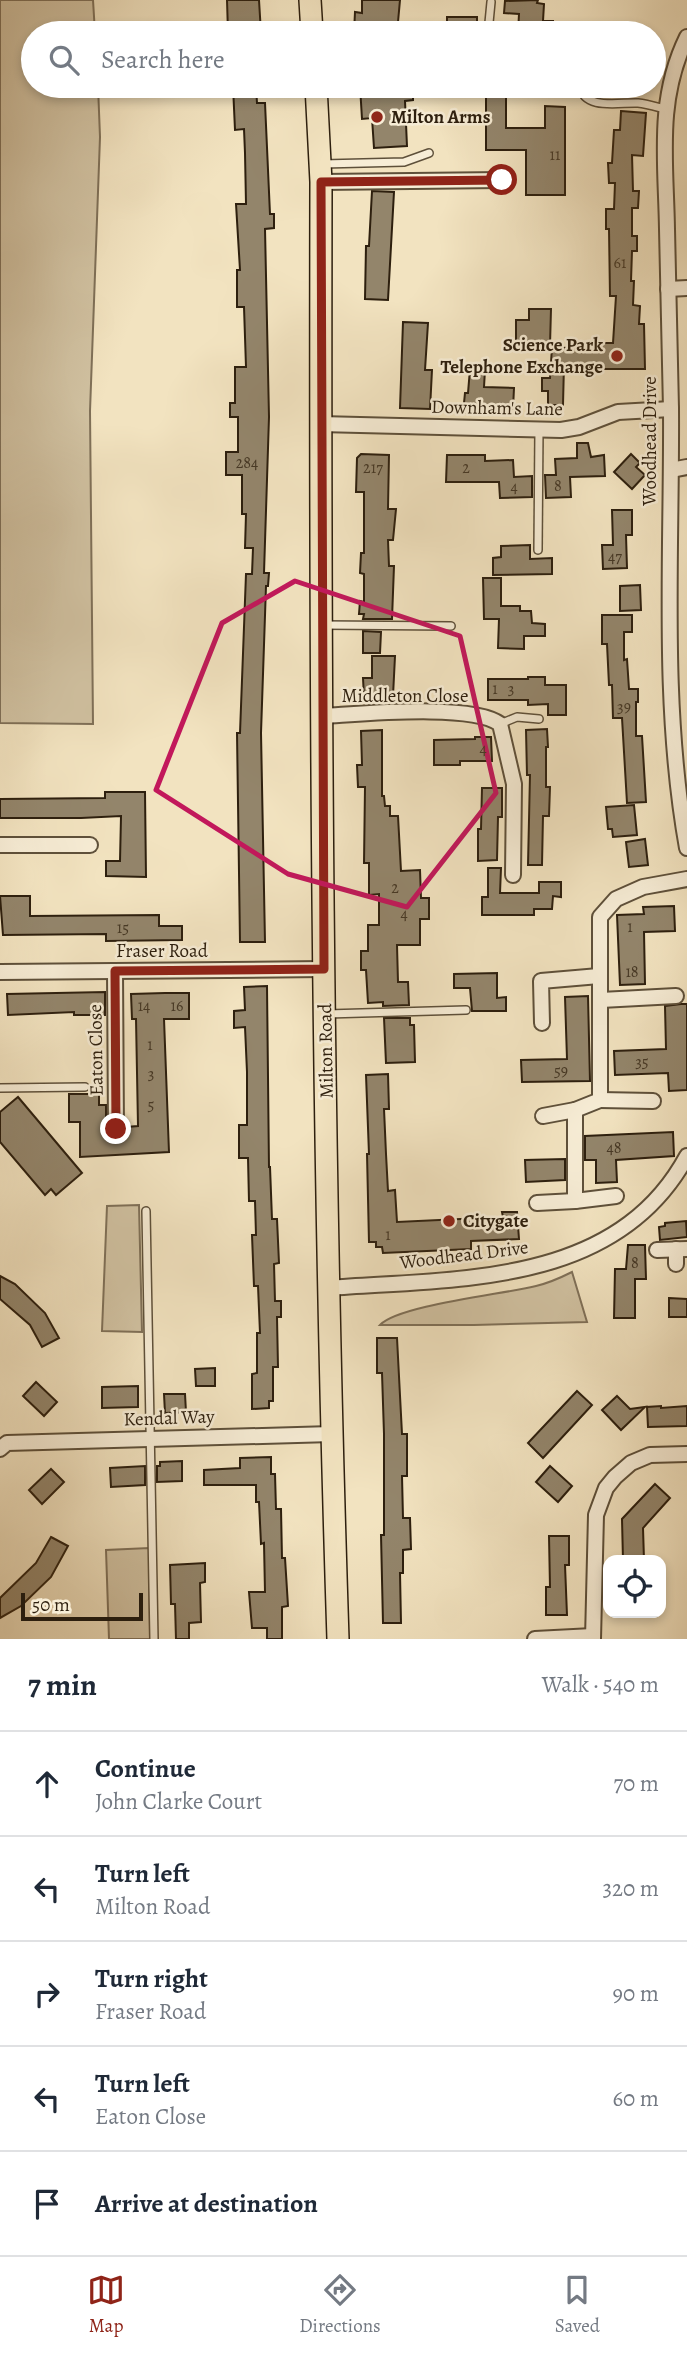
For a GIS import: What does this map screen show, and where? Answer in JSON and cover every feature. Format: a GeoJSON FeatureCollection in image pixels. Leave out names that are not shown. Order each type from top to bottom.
{"type":"FeatureCollection","features":[{"type":"Feature","properties":{"kind":"main road"},"geometry":{"type":"LineString","coordinates":[[310,0],[311,21]]}},
{"type":"Feature","properties":{"kind":"main road","name":"Milton Road"},"geometry":{"type":"LineString","coordinates":[[317,98],[320,173],[324,969],[338,1639]]}},
{"type":"Feature","properties":{"kind":"street","name":"Woodhead Drive"},"geometry":{"type":"LineString","coordinates":[[687,37],[676,59],[666,109],[671,409],[669,672],[680,743],[679,802],[687,848]]}},
{"type":"Feature","properties":{"kind":"street"},"geometry":{"type":"LineString","coordinates":[[320,173],[502,180]]}},
{"type":"Feature","properties":{"kind":"street"},"geometry":{"type":"LineString","coordinates":[[668,289],[687,288]]}},
{"type":"Feature","properties":{"kind":"street","name":"Downham's Lane"},"geometry":{"type":"LineString","coordinates":[[320,424],[561,430],[579,427],[618,412],[671,409]]}},
{"type":"Feature","properties":{"kind":"street"},"geometry":{"type":"LineString","coordinates":[[671,470],[687,467]]}},
{"type":"Feature","properties":{"kind":"street","name":"Middleton Close"},"geometry":{"type":"LineString","coordinates":[[323,716],[456,713],[483,716],[500,724]]}},
{"type":"Feature","properties":{"kind":"street"},"geometry":{"type":"LineString","coordinates":[[500,724],[514,784],[513,875]]}},
{"type":"Feature","properties":{"kind":"street"},"geometry":{"type":"LineString","coordinates":[[0,845],[90,845]]}},
{"type":"Feature","properties":{"kind":"street"},"geometry":{"type":"LineString","coordinates":[[600,1100],[600,916],[616,899],[643,887],[687,879]]}},
{"type":"Feature","properties":{"kind":"street","name":"Fraser Road"},"geometry":{"type":"LineString","coordinates":[[0,972],[324,969]]}},
{"type":"Feature","properties":{"kind":"street","name":"Eaton Close"},"geometry":{"type":"LineString","coordinates":[[115,971],[116,1129]]}},
{"type":"Feature","properties":{"kind":"street"},"geometry":{"type":"LineString","coordinates":[[542,1023],[541,981],[599,976]]}},
{"type":"Feature","properties":{"kind":"street"},"geometry":{"type":"LineString","coordinates":[[601,1000],[676,996]]}},
{"type":"Feature","properties":{"kind":"street"},"geometry":{"type":"LineString","coordinates":[[543,1116],[575,1110],[600,1100],[653,1101]]}},
{"type":"Feature","properties":{"kind":"street"},"geometry":{"type":"LineString","coordinates":[[575,1110],[575,1201]]}},
{"type":"Feature","properties":{"kind":"street","name":"Woodhead Drive"},"geometry":{"type":"LineString","coordinates":[[329,1288],[474,1277],[536,1267],[581,1253],[617,1233],[647,1208],[687,1156]]}},
{"type":"Feature","properties":{"kind":"street"},"geometry":{"type":"LineString","coordinates":[[537,1203],[616,1196]]}},
{"type":"Feature","properties":{"kind":"street"},"geometry":{"type":"LineString","coordinates":[[657,1250],[680,1254]]}},
{"type":"Feature","properties":{"kind":"street","name":"Kendal Way"},"geometry":{"type":"LineString","coordinates":[[2,1441],[332,1434]]}},
{"type":"Feature","properties":{"kind":"street"},"geometry":{"type":"LineString","coordinates":[[535,1639],[593,1637],[596,1515],[606,1488],[631,1463],[650,1455],[687,1454]]}},
{"type":"Feature","properties":{"kind":"lane"},"geometry":{"type":"LineString","coordinates":[[489,21],[491,2]]}},
{"type":"Feature","properties":{"kind":"lane"},"geometry":{"type":"LineString","coordinates":[[587,98],[599,103],[641,103],[666,109]]}},
{"type":"Feature","properties":{"kind":"lane"},"geometry":{"type":"LineString","coordinates":[[320,173],[404,162],[429,153]]}},
{"type":"Feature","properties":{"kind":"lane"},"geometry":{"type":"LineString","coordinates":[[538,550],[539,429]]}},
{"type":"Feature","properties":{"kind":"lane"},"geometry":{"type":"LineString","coordinates":[[321,625],[451,626]]}},
{"type":"Feature","properties":{"kind":"lane"},"geometry":{"type":"LineString","coordinates":[[500,724],[517,717],[539,719]]}},
{"type":"Feature","properties":{"kind":"lane"},"geometry":{"type":"LineString","coordinates":[[326,1014],[466,1010]]}},
{"type":"Feature","properties":{"kind":"lane"},"geometry":{"type":"LineString","coordinates":[[0,1088],[85,1087]]}},
{"type":"Feature","properties":{"kind":"lane"},"geometry":{"type":"LineString","coordinates":[[146,1211],[154,1639]]}},
{"type":"Feature","properties":{"kind":"highlighted area"},"geometry":{"type":"Polygon","coordinates":[[[295,581],[460,636],[496,793],[407,907],[288,874],[156,790],[222,623],[295,581]]]}},
{"type":"Feature","properties":{"kind":"shaded area"},"geometry":{"type":"Polygon","coordinates":[[[0,0],[93,0],[94,21],[21,21],[21,98],[98,98],[100,137],[90,411],[93,724],[0,723],[0,0]]]}},
{"type":"Feature","properties":{"kind":"shaded area"},"geometry":{"type":"Polygon","coordinates":[[[139,1205],[142,1332],[102,1331],[107,1206],[139,1205]]]}},
{"type":"Feature","properties":{"kind":"shaded area"},"geometry":{"type":"Polygon","coordinates":[[[572,1272],[587,1322],[380,1325],[408,1312],[536,1286],[572,1272]]]}},
{"type":"Feature","properties":{"kind":"shaded area"},"geometry":{"type":"Polygon","coordinates":[[[149,1548],[150,1639],[109,1639],[106,1550],[149,1548]]]}},
{"type":"Feature","properties":{"kind":"building"},"geometry":{"type":"Polygon","coordinates":[[[227,0],[259,0],[260,21],[228,21],[227,0]]]}},
{"type":"Feature","properties":{"kind":"building"},"geometry":{"type":"Polygon","coordinates":[[[362,0],[400,0],[398,21],[355,21],[355,12],[362,13],[362,0]]]}},
{"type":"Feature","properties":{"kind":"building"},"geometry":{"type":"Polygon","coordinates":[[[538,0],[537,3],[544,4],[543,21],[519,21],[519,14],[504,13],[505,1],[538,0]]]}},
{"type":"Feature","properties":{"kind":"building"},"geometry":{"type":"Polygon","coordinates":[[[447,17],[477,17],[477,21],[447,21],[447,17]]]}},
{"type":"Feature","properties":{"kind":"building"},"geometry":{"type":"Polygon","coordinates":[[[234,98],[257,98],[257,103],[265,103],[270,214],[274,214],[274,228],[265,229],[269,417],[264,573],[269,573],[266,586],[261,733],[265,942],[240,942],[237,733],[240,733],[246,574],[252,574],[253,548],[245,548],[246,514],[242,514],[242,475],[226,475],[226,452],[238,452],[238,417],[230,417],[230,403],[235,403],[235,367],[246,367],[244,307],[237,307],[237,270],[240,270],[236,204],[246,204],[244,129],[235,130],[234,98]]]}},
{"type":"Feature","properties":{"kind":"building","name":"Milton Arms"},"geometry":{"type":"Polygon","coordinates":[[[361,98],[413,98],[405,101],[407,146],[374,148],[372,118],[362,119],[361,98]]]}},
{"type":"Feature","properties":{"kind":"building"},"geometry":{"type":"Polygon","coordinates":[[[486,98],[506,98],[506,128],[545,128],[545,106],[565,107],[565,195],[526,195],[526,150],[486,150],[486,98]]]}},
{"type":"Feature","properties":{"kind":"building"},"geometry":{"type":"Polygon","coordinates":[[[621,111],[646,113],[643,156],[632,155],[633,191],[639,191],[638,208],[632,208],[632,236],[637,236],[637,251],[632,251],[631,281],[634,281],[633,305],[640,306],[639,324],[644,324],[645,369],[590,369],[590,366],[564,364],[563,405],[548,405],[548,391],[542,391],[542,378],[550,378],[552,347],[590,349],[590,343],[613,343],[616,296],[610,296],[606,209],[614,209],[615,183],[609,183],[608,163],[612,163],[614,130],[620,130],[621,111]]]}},
{"type":"Feature","properties":{"kind":"building"},"geometry":{"type":"Polygon","coordinates":[[[372,191],[394,192],[388,300],[365,299],[366,246],[369,246],[372,191]]]}},
{"type":"Feature","properties":{"kind":"building"},"geometry":{"type":"Polygon","coordinates":[[[529,309],[551,309],[550,345],[516,345],[516,320],[529,320],[529,309]]]}},
{"type":"Feature","properties":{"kind":"building"},"geometry":{"type":"Polygon","coordinates":[[[403,322],[428,323],[425,370],[432,370],[430,409],[400,408],[403,322]]]}},
{"type":"Feature","properties":{"kind":"building"},"geometry":{"type":"Polygon","coordinates":[[[470,369],[485,370],[484,387],[514,388],[513,409],[494,408],[494,412],[463,413],[470,369]]]}},
{"type":"Feature","properties":{"kind":"building"},"geometry":{"type":"Polygon","coordinates":[[[577,443],[588,443],[591,457],[604,455],[605,476],[570,477],[571,497],[546,498],[545,475],[556,475],[555,459],[577,458],[577,443]]]}},
{"type":"Feature","properties":{"kind":"building"},"geometry":{"type":"Polygon","coordinates":[[[361,454],[389,455],[388,509],[396,509],[393,540],[388,540],[389,566],[394,566],[392,619],[363,619],[364,614],[359,614],[360,601],[364,602],[364,574],[360,573],[361,553],[364,553],[364,492],[356,492],[357,458],[361,454]]]}},
{"type":"Feature","properties":{"kind":"building"},"geometry":{"type":"Polygon","coordinates":[[[631,454],[640,463],[636,467],[645,475],[632,489],[614,472],[631,454]]]}},
{"type":"Feature","properties":{"kind":"building"},"geometry":{"type":"Polygon","coordinates":[[[447,455],[485,455],[485,461],[513,460],[514,477],[532,476],[532,497],[500,498],[499,482],[446,482],[447,455]]]}},
{"type":"Feature","properties":{"kind":"building"},"geometry":{"type":"Polygon","coordinates":[[[612,510],[632,510],[632,535],[626,535],[627,568],[603,569],[602,545],[613,545],[612,510]]]}},
{"type":"Feature","properties":{"kind":"building"},"geometry":{"type":"Polygon","coordinates":[[[530,545],[530,559],[552,558],[552,574],[493,575],[493,558],[501,557],[501,546],[530,545]]]}},
{"type":"Feature","properties":{"kind":"building"},"geometry":{"type":"Polygon","coordinates":[[[483,578],[501,578],[501,606],[520,606],[520,611],[531,611],[532,623],[545,624],[545,636],[524,636],[524,649],[498,648],[499,619],[484,619],[483,578]]]}},
{"type":"Feature","properties":{"kind":"building"},"geometry":{"type":"Polygon","coordinates":[[[640,585],[641,610],[620,611],[620,586],[640,585]]]}},
{"type":"Feature","properties":{"kind":"building"},"geometry":{"type":"Polygon","coordinates":[[[602,615],[632,615],[632,632],[624,632],[624,660],[627,659],[629,689],[638,689],[636,736],[642,736],[646,802],[627,803],[622,718],[613,718],[607,644],[602,644],[602,615]]]}},
{"type":"Feature","properties":{"kind":"building"},"geometry":{"type":"Polygon","coordinates":[[[363,631],[381,632],[380,653],[363,653],[363,631]]]}},
{"type":"Feature","properties":{"kind":"building"},"geometry":{"type":"Polygon","coordinates":[[[372,656],[395,656],[393,696],[364,697],[363,678],[372,678],[372,656]]]}},
{"type":"Feature","properties":{"kind":"building"},"geometry":{"type":"Polygon","coordinates":[[[545,677],[545,685],[566,685],[566,715],[548,715],[548,704],[528,705],[528,700],[488,700],[488,679],[545,677]]]}},
{"type":"Feature","properties":{"kind":"building"},"geometry":{"type":"Polygon","coordinates":[[[547,729],[546,787],[550,787],[549,816],[543,816],[542,865],[528,865],[530,775],[527,775],[526,730],[547,729]]]}},
{"type":"Feature","properties":{"kind":"building"},"geometry":{"type":"Polygon","coordinates":[[[382,730],[382,796],[385,806],[390,806],[390,816],[398,816],[401,871],[420,870],[421,898],[429,898],[429,919],[420,919],[420,945],[397,945],[398,982],[408,982],[409,1005],[383,1006],[383,1002],[368,1003],[366,970],[361,970],[361,951],[368,951],[368,925],[379,925],[379,894],[369,895],[369,863],[364,863],[365,787],[358,787],[357,765],[362,765],[361,731],[382,730]]]}},
{"type":"Feature","properties":{"kind":"building"},"geometry":{"type":"Polygon","coordinates":[[[491,737],[492,761],[460,761],[460,765],[434,765],[434,740],[491,737]]]}},
{"type":"Feature","properties":{"kind":"building"},"geometry":{"type":"Polygon","coordinates":[[[482,788],[502,788],[497,860],[478,861],[482,788]]]}},
{"type":"Feature","properties":{"kind":"building"},"geometry":{"type":"Polygon","coordinates":[[[105,792],[145,792],[146,877],[106,876],[106,861],[120,861],[121,816],[0,818],[0,799],[105,798],[105,792]]]}},
{"type":"Feature","properties":{"kind":"building"},"geometry":{"type":"Polygon","coordinates":[[[634,805],[637,835],[613,837],[612,829],[608,829],[606,807],[634,805]]]}},
{"type":"Feature","properties":{"kind":"building"},"geometry":{"type":"Polygon","coordinates":[[[645,839],[648,865],[629,867],[626,842],[645,839]]]}},
{"type":"Feature","properties":{"kind":"building"},"geometry":{"type":"Polygon","coordinates":[[[488,868],[501,868],[500,893],[539,893],[539,882],[561,882],[561,897],[553,896],[552,909],[534,909],[534,915],[482,915],[482,897],[488,897],[488,868]]]}},
{"type":"Feature","properties":{"kind":"building"},"geometry":{"type":"Polygon","coordinates":[[[0,896],[30,896],[30,916],[159,915],[159,926],[182,926],[182,940],[106,941],[106,934],[3,935],[0,896]]]}},
{"type":"Feature","properties":{"kind":"building"},"geometry":{"type":"Polygon","coordinates":[[[674,906],[675,931],[644,932],[645,984],[620,985],[617,915],[644,914],[643,907],[674,906]]]}},
{"type":"Feature","properties":{"kind":"building"},"geometry":{"type":"Polygon","coordinates":[[[497,973],[497,998],[506,997],[506,1011],[472,1011],[470,988],[454,988],[454,974],[497,973]]]}},
{"type":"Feature","properties":{"kind":"building"},"geometry":{"type":"Polygon","coordinates":[[[267,986],[269,1167],[272,1219],[277,1219],[279,1263],[274,1264],[275,1301],[281,1301],[281,1317],[277,1317],[278,1367],[273,1367],[273,1401],[269,1401],[269,1408],[252,1409],[252,1374],[257,1373],[257,1333],[260,1333],[258,1286],[254,1286],[252,1235],[256,1235],[255,1201],[249,1201],[248,1158],[239,1158],[239,1125],[247,1125],[247,1072],[245,1027],[234,1028],[234,1011],[245,1010],[244,987],[267,986]]]}},
{"type":"Feature","properties":{"kind":"building"},"geometry":{"type":"Polygon","coordinates":[[[105,992],[105,1015],[74,1015],[74,1012],[8,1015],[7,994],[105,992]]]}},
{"type":"Feature","properties":{"kind":"building"},"geometry":{"type":"Polygon","coordinates":[[[189,993],[189,1019],[164,1019],[169,1152],[80,1157],[80,1122],[69,1122],[69,1094],[99,1094],[99,1105],[106,1105],[106,1130],[112,1138],[121,1137],[126,1127],[138,1126],[136,1019],[132,1019],[131,994],[189,993]]]}},
{"type":"Feature","properties":{"kind":"building"},"geometry":{"type":"Polygon","coordinates":[[[588,996],[590,1081],[522,1082],[521,1060],[567,1059],[565,997],[588,996]]]}},
{"type":"Feature","properties":{"kind":"building"},"geometry":{"type":"Polygon","coordinates":[[[687,1004],[687,1090],[669,1091],[668,1073],[615,1075],[614,1051],[666,1049],[665,1006],[687,1004]]]}},
{"type":"Feature","properties":{"kind":"building"},"geometry":{"type":"Polygon","coordinates":[[[384,1018],[410,1018],[410,1025],[414,1025],[415,1062],[386,1063],[384,1018]]]}},
{"type":"Feature","properties":{"kind":"building"},"geometry":{"type":"Polygon","coordinates":[[[388,1074],[389,1109],[384,1109],[388,1191],[395,1190],[397,1222],[503,1217],[502,1212],[517,1212],[519,1239],[471,1241],[471,1249],[383,1253],[382,1247],[376,1247],[376,1242],[369,1242],[366,1075],[388,1074]]]}},
{"type":"Feature","properties":{"kind":"building"},"geometry":{"type":"Polygon","coordinates":[[[18,1097],[82,1173],[56,1195],[51,1189],[45,1195],[0,1142],[0,1112],[18,1097]]]}},
{"type":"Feature","properties":{"kind":"building"},"geometry":{"type":"Polygon","coordinates":[[[673,1132],[674,1156],[616,1160],[617,1182],[596,1183],[596,1160],[585,1160],[585,1136],[673,1132]]]}},
{"type":"Feature","properties":{"kind":"building"},"geometry":{"type":"Polygon","coordinates":[[[565,1159],[565,1180],[526,1182],[525,1160],[565,1159]]]}},
{"type":"Feature","properties":{"kind":"building"},"geometry":{"type":"Polygon","coordinates":[[[686,1221],[687,1237],[660,1240],[659,1227],[665,1226],[665,1223],[686,1221]]]}},
{"type":"Feature","properties":{"kind":"building"},"geometry":{"type":"Polygon","coordinates":[[[628,1245],[645,1245],[646,1279],[635,1279],[635,1318],[614,1318],[615,1269],[626,1269],[628,1245]]]}},
{"type":"Feature","properties":{"kind":"building"},"geometry":{"type":"Polygon","coordinates":[[[0,1276],[15,1284],[45,1313],[59,1338],[42,1347],[30,1325],[0,1299],[0,1276]]]}},
{"type":"Feature","properties":{"kind":"building"},"geometry":{"type":"Polygon","coordinates":[[[669,1298],[687,1299],[687,1317],[669,1317],[669,1298]]]}},
{"type":"Feature","properties":{"kind":"building"},"geometry":{"type":"Polygon","coordinates":[[[377,1338],[397,1338],[402,1434],[407,1434],[407,1476],[402,1476],[403,1518],[410,1518],[411,1549],[403,1550],[403,1573],[400,1573],[401,1623],[383,1623],[381,1535],[384,1535],[384,1434],[382,1373],[377,1373],[377,1338]]]}},
{"type":"Feature","properties":{"kind":"building"},"geometry":{"type":"Polygon","coordinates":[[[215,1368],[215,1386],[196,1386],[195,1369],[215,1368]]]}},
{"type":"Feature","properties":{"kind":"building"},"geometry":{"type":"Polygon","coordinates":[[[36,1382],[57,1402],[44,1416],[23,1396],[36,1382]]]}},
{"type":"Feature","properties":{"kind":"building"},"geometry":{"type":"Polygon","coordinates":[[[138,1386],[138,1407],[102,1408],[102,1387],[138,1386]]]}},
{"type":"Feature","properties":{"kind":"building"},"geometry":{"type":"Polygon","coordinates":[[[577,1391],[592,1405],[543,1458],[528,1443],[577,1391]]]}},
{"type":"Feature","properties":{"kind":"building"},"geometry":{"type":"Polygon","coordinates":[[[164,1394],[185,1394],[186,1412],[165,1413],[164,1394]]]}},
{"type":"Feature","properties":{"kind":"building"},"geometry":{"type":"Polygon","coordinates":[[[617,1396],[630,1409],[645,1407],[621,1430],[602,1410],[617,1396]]]}},
{"type":"Feature","properties":{"kind":"building"},"geometry":{"type":"Polygon","coordinates":[[[687,1406],[687,1426],[648,1427],[647,1407],[687,1406]]]}},
{"type":"Feature","properties":{"kind":"building"},"geometry":{"type":"Polygon","coordinates":[[[271,1457],[271,1474],[275,1474],[276,1509],[281,1509],[282,1558],[285,1558],[288,1606],[282,1607],[282,1639],[267,1639],[267,1628],[252,1628],[249,1592],[265,1592],[264,1543],[261,1544],[256,1485],[204,1485],[204,1470],[240,1468],[240,1458],[271,1457]]]}},
{"type":"Feature","properties":{"kind":"building"},"geometry":{"type":"Polygon","coordinates":[[[182,1461],[182,1481],[157,1482],[157,1466],[160,1466],[160,1462],[182,1461]]]}},
{"type":"Feature","properties":{"kind":"building"},"geometry":{"type":"Polygon","coordinates":[[[145,1466],[145,1485],[111,1487],[110,1468],[145,1466]]]}},
{"type":"Feature","properties":{"kind":"building"},"geometry":{"type":"Polygon","coordinates":[[[550,1466],[572,1486],[558,1502],[536,1482],[550,1466]]]}},
{"type":"Feature","properties":{"kind":"building"},"geometry":{"type":"Polygon","coordinates":[[[51,1469],[64,1482],[42,1504],[29,1490],[51,1469]]]}},
{"type":"Feature","properties":{"kind":"building"},"geometry":{"type":"Polygon","coordinates":[[[655,1484],[670,1498],[643,1528],[644,1555],[623,1555],[622,1519],[655,1484]]]}},
{"type":"Feature","properties":{"kind":"building"},"geometry":{"type":"Polygon","coordinates":[[[549,1536],[569,1536],[569,1565],[565,1565],[567,1615],[546,1615],[546,1587],[550,1587],[549,1536]]]}},
{"type":"Feature","properties":{"kind":"building"},"geometry":{"type":"Polygon","coordinates":[[[51,1537],[68,1546],[51,1577],[21,1606],[0,1618],[0,1598],[36,1563],[51,1537]]]}},
{"type":"Feature","properties":{"kind":"building"},"geometry":{"type":"Polygon","coordinates":[[[205,1563],[205,1582],[200,1583],[201,1622],[189,1623],[189,1639],[176,1639],[175,1604],[171,1604],[170,1565],[205,1563]]]}},
{"type":"Feature","properties":{"kind":"place","name":"Milton Arms"},"geometry":{"type":"Point","coordinates":[377,117]}},
{"type":"Feature","properties":{"kind":"place","name":"Science Park Telephone Exchange"},"geometry":{"type":"Point","coordinates":[617,356]}},
{"type":"Feature","properties":{"kind":"place","name":"Citygate"},"geometry":{"type":"Point","coordinates":[449,1221]}},
{"type":"Feature","properties":{"kind":"route"},"geometry":{"type":"LineString","coordinates":[[116,1129],[115,971],[324,969],[321,182],[502,180]]}}]}
